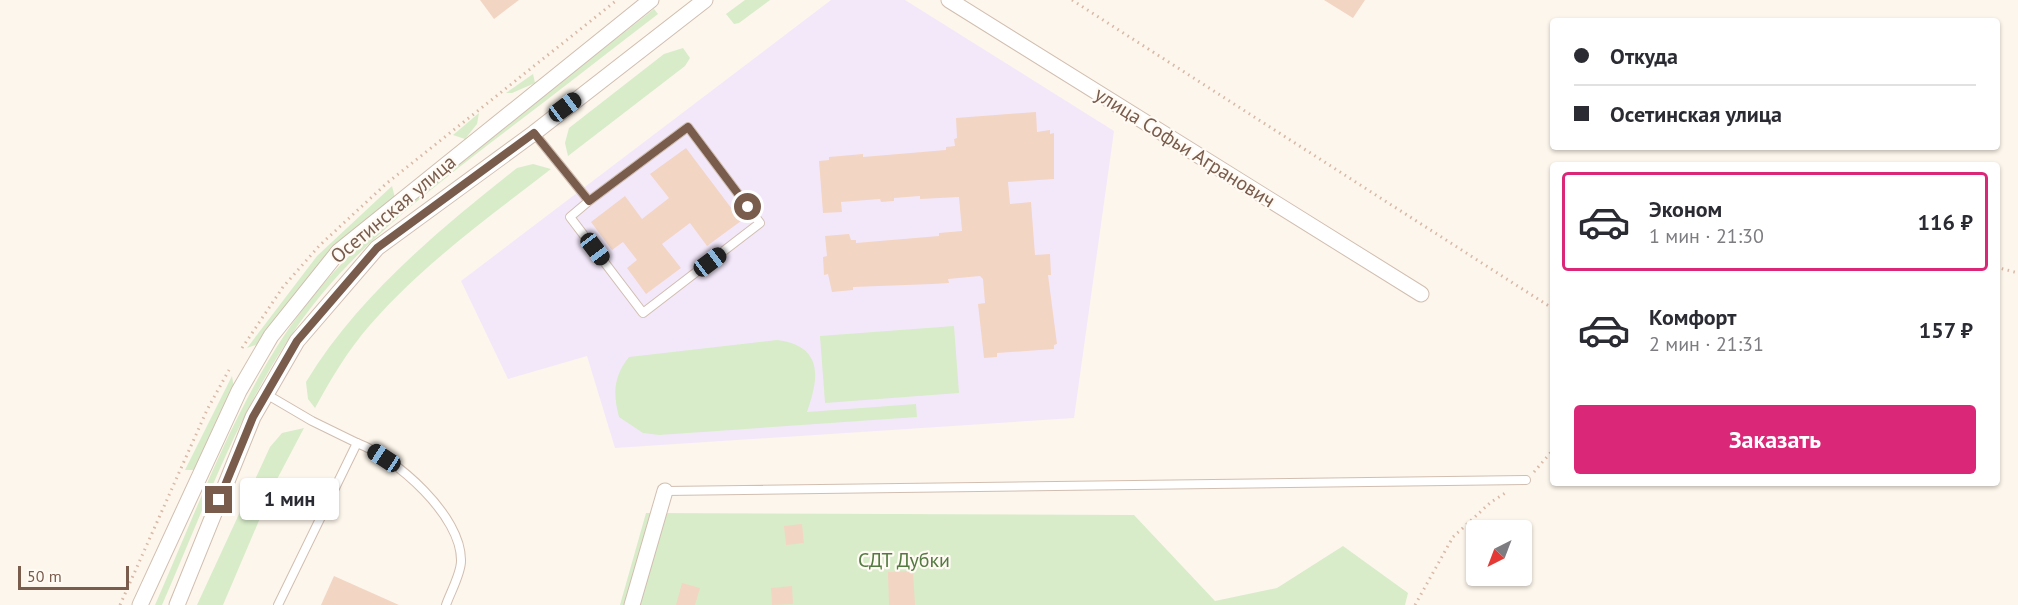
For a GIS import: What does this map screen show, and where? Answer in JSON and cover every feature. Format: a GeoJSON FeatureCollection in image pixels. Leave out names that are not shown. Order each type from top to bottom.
{"type":"FeatureCollection","features":[{"type":"Feature","properties":{"kind":"street","name":"Осетинская улица"},"geometry":{"type":"LineString","coordinates":[[140,605],[239,391],[271,336],[339,251],[651,0]]}},
{"type":"Feature","properties":{"kind":"street","name":"Осетинская улица"},"geometry":{"type":"LineString","coordinates":[[177,605],[253,417],[297,341],[377,248],[534,133],[705,0]]}},
{"type":"Feature","properties":{"kind":"street","name":"улица Софьи Агранович"},"geometry":{"type":"LineString","coordinates":[[949,0],[1421,294]]}},
{"type":"Feature","properties":{"kind":"street"},"geometry":{"type":"LineString","coordinates":[[632,605],[665,491]]}},
{"type":"Feature","properties":{"kind":"lane"},"geometry":{"type":"LineString","coordinates":[[688,127],[760,223],[644,313],[570,217],[589,201],[688,127]]}},
{"type":"Feature","properties":{"kind":"lane"},"geometry":{"type":"LineString","coordinates":[[534,133],[589,201]]}},
{"type":"Feature","properties":{"kind":"lane"},"geometry":{"type":"LineString","coordinates":[[266,394],[401,469],[430,498],[454,532],[462,562],[446,605]]}},
{"type":"Feature","properties":{"kind":"lane"},"geometry":{"type":"LineString","coordinates":[[278,605],[357,443]]}},
{"type":"Feature","properties":{"kind":"lane"},"geometry":{"type":"LineString","coordinates":[[665,491],[1526,480]]}},
{"type":"Feature","properties":{"kind":"path"},"geometry":{"type":"LineString","coordinates":[[242,348],[283,287],[320,245],[387,183],[617,0]]}},
{"type":"Feature","properties":{"kind":"path"},"geometry":{"type":"LineString","coordinates":[[1072,0],[1550,307]]}},
{"type":"Feature","properties":{"kind":"path"},"geometry":{"type":"LineString","coordinates":[[2000,268],[2018,273]]}},
{"type":"Feature","properties":{"kind":"path"},"geometry":{"type":"LineString","coordinates":[[120,605],[207,410],[229,370]]}},
{"type":"Feature","properties":{"kind":"path"},"geometry":{"type":"LineString","coordinates":[[1415,605],[1453,537],[1491,502],[1526,480],[1550,453]]}},
{"type":"Feature","properties":{"kind":"shaded area"},"geometry":{"type":"Polygon","coordinates":[[[831,0],[905,0],[1114,131],[1074,418],[615,448],[587,356],[508,379],[461,281],[831,0]]]}},
{"type":"Feature","properties":{"kind":"green space"},"geometry":{"type":"Polygon","coordinates":[[[745,0],[770,0],[739,23],[734,24],[726,14],[745,0]]]}},
{"type":"Feature","properties":{"kind":"green space"},"geometry":{"type":"Polygon","coordinates":[[[654,9],[658,14],[467,161],[401,215],[359,253],[321,295],[271,367],[250,405],[162,605],[155,605],[225,442],[245,402],[290,326],[317,291],[376,230],[419,193],[654,9]]]}},
{"type":"Feature","properties":{"kind":"green space"},"geometry":{"type":"Polygon","coordinates":[[[683,48],[690,58],[685,66],[568,156],[565,143],[569,128],[664,54],[683,48]]]}},
{"type":"Feature","properties":{"kind":"green space"},"geometry":{"type":"Polygon","coordinates":[[[533,74],[535,83],[512,93],[506,93],[533,74]]]}},
{"type":"Feature","properties":{"kind":"green space"},"geometry":{"type":"Polygon","coordinates":[[[479,113],[477,124],[465,139],[453,135],[479,113]]]}},
{"type":"Feature","properties":{"kind":"green space"},"geometry":{"type":"Polygon","coordinates":[[[533,164],[551,169],[457,242],[390,303],[354,344],[315,408],[308,399],[306,382],[327,350],[375,293],[429,240],[487,192],[517,168],[533,164]]]}},
{"type":"Feature","properties":{"kind":"green space"},"geometry":{"type":"Polygon","coordinates":[[[392,186],[395,198],[258,344],[247,348],[317,256],[392,186]]]}},
{"type":"Feature","properties":{"kind":"green space"},"geometry":{"type":"Polygon","coordinates":[[[954,326],[959,393],[825,403],[820,336],[954,326]]]}},
{"type":"Feature","properties":{"kind":"green space"},"geometry":{"type":"Polygon","coordinates":[[[777,340],[792,343],[810,356],[815,376],[807,412],[916,404],[917,417],[659,435],[643,433],[619,417],[615,393],[617,379],[629,357],[777,340]]]}},
{"type":"Feature","properties":{"kind":"green space"},"geometry":{"type":"Polygon","coordinates":[[[232,376],[234,388],[196,470],[185,470],[232,376]]]}},
{"type":"Feature","properties":{"kind":"green space"},"geometry":{"type":"Polygon","coordinates":[[[304,428],[275,483],[223,605],[197,605],[270,447],[282,433],[304,428]]]}},
{"type":"Feature","properties":{"kind":"green space","name":"СДТ Дубки"},"geometry":{"type":"Polygon","coordinates":[[[646,513],[1134,515],[1215,601],[1277,588],[1343,546],[1408,593],[1405,605],[620,605],[646,513]]]}},
{"type":"Feature","properties":{"kind":"building"},"geometry":{"type":"Polygon","coordinates":[[[480,0],[519,0],[494,19],[480,0]]]}},
{"type":"Feature","properties":{"kind":"building"},"geometry":{"type":"Polygon","coordinates":[[[1324,0],[1365,0],[1353,18],[1324,0]]]}},
{"type":"Feature","properties":{"kind":"building"},"geometry":{"type":"Polygon","coordinates":[[[1036,112],[1037,132],[1050,130],[1050,134],[1054,133],[1054,179],[1008,182],[1010,204],[1031,202],[1035,255],[1050,254],[1051,275],[1048,275],[1057,344],[1054,345],[1054,349],[997,353],[997,357],[984,358],[978,304],[985,303],[983,279],[980,276],[948,279],[949,283],[853,287],[853,290],[832,292],[828,274],[824,275],[823,257],[827,256],[825,236],[849,234],[851,240],[856,240],[856,243],[939,236],[939,233],[962,231],[959,197],[920,199],[920,196],[894,198],[894,201],[881,202],[880,199],[841,202],[842,212],[823,213],[819,161],[829,160],[829,157],[863,154],[863,157],[946,150],[946,147],[955,146],[956,118],[1036,112]]]}},
{"type":"Feature","properties":{"kind":"building"},"geometry":{"type":"Polygon","coordinates":[[[686,148],[741,221],[707,246],[690,223],[662,244],[681,268],[646,294],[627,268],[637,260],[623,242],[612,250],[591,222],[625,196],[642,219],[669,198],[650,174],[686,148]]]}},
{"type":"Feature","properties":{"kind":"building"},"geometry":{"type":"Polygon","coordinates":[[[802,524],[804,543],[786,545],[784,526],[802,524]]]}},
{"type":"Feature","properties":{"kind":"building"},"geometry":{"type":"Polygon","coordinates":[[[913,571],[915,605],[889,605],[888,572],[913,571]]]}},
{"type":"Feature","properties":{"kind":"building"},"geometry":{"type":"Polygon","coordinates":[[[334,576],[399,605],[321,605],[334,576]]]}},
{"type":"Feature","properties":{"kind":"building"},"geometry":{"type":"Polygon","coordinates":[[[682,583],[700,588],[695,605],[676,605],[682,583]]]}},
{"type":"Feature","properties":{"kind":"building"},"geometry":{"type":"Polygon","coordinates":[[[792,586],[793,604],[772,605],[771,588],[792,586]]]}},
{"type":"Feature","properties":{"kind":"route"},"geometry":{"type":"LineString","coordinates":[[219,500],[253,417],[297,341],[377,248],[534,133],[589,201],[688,127],[748,207]]}}]}
